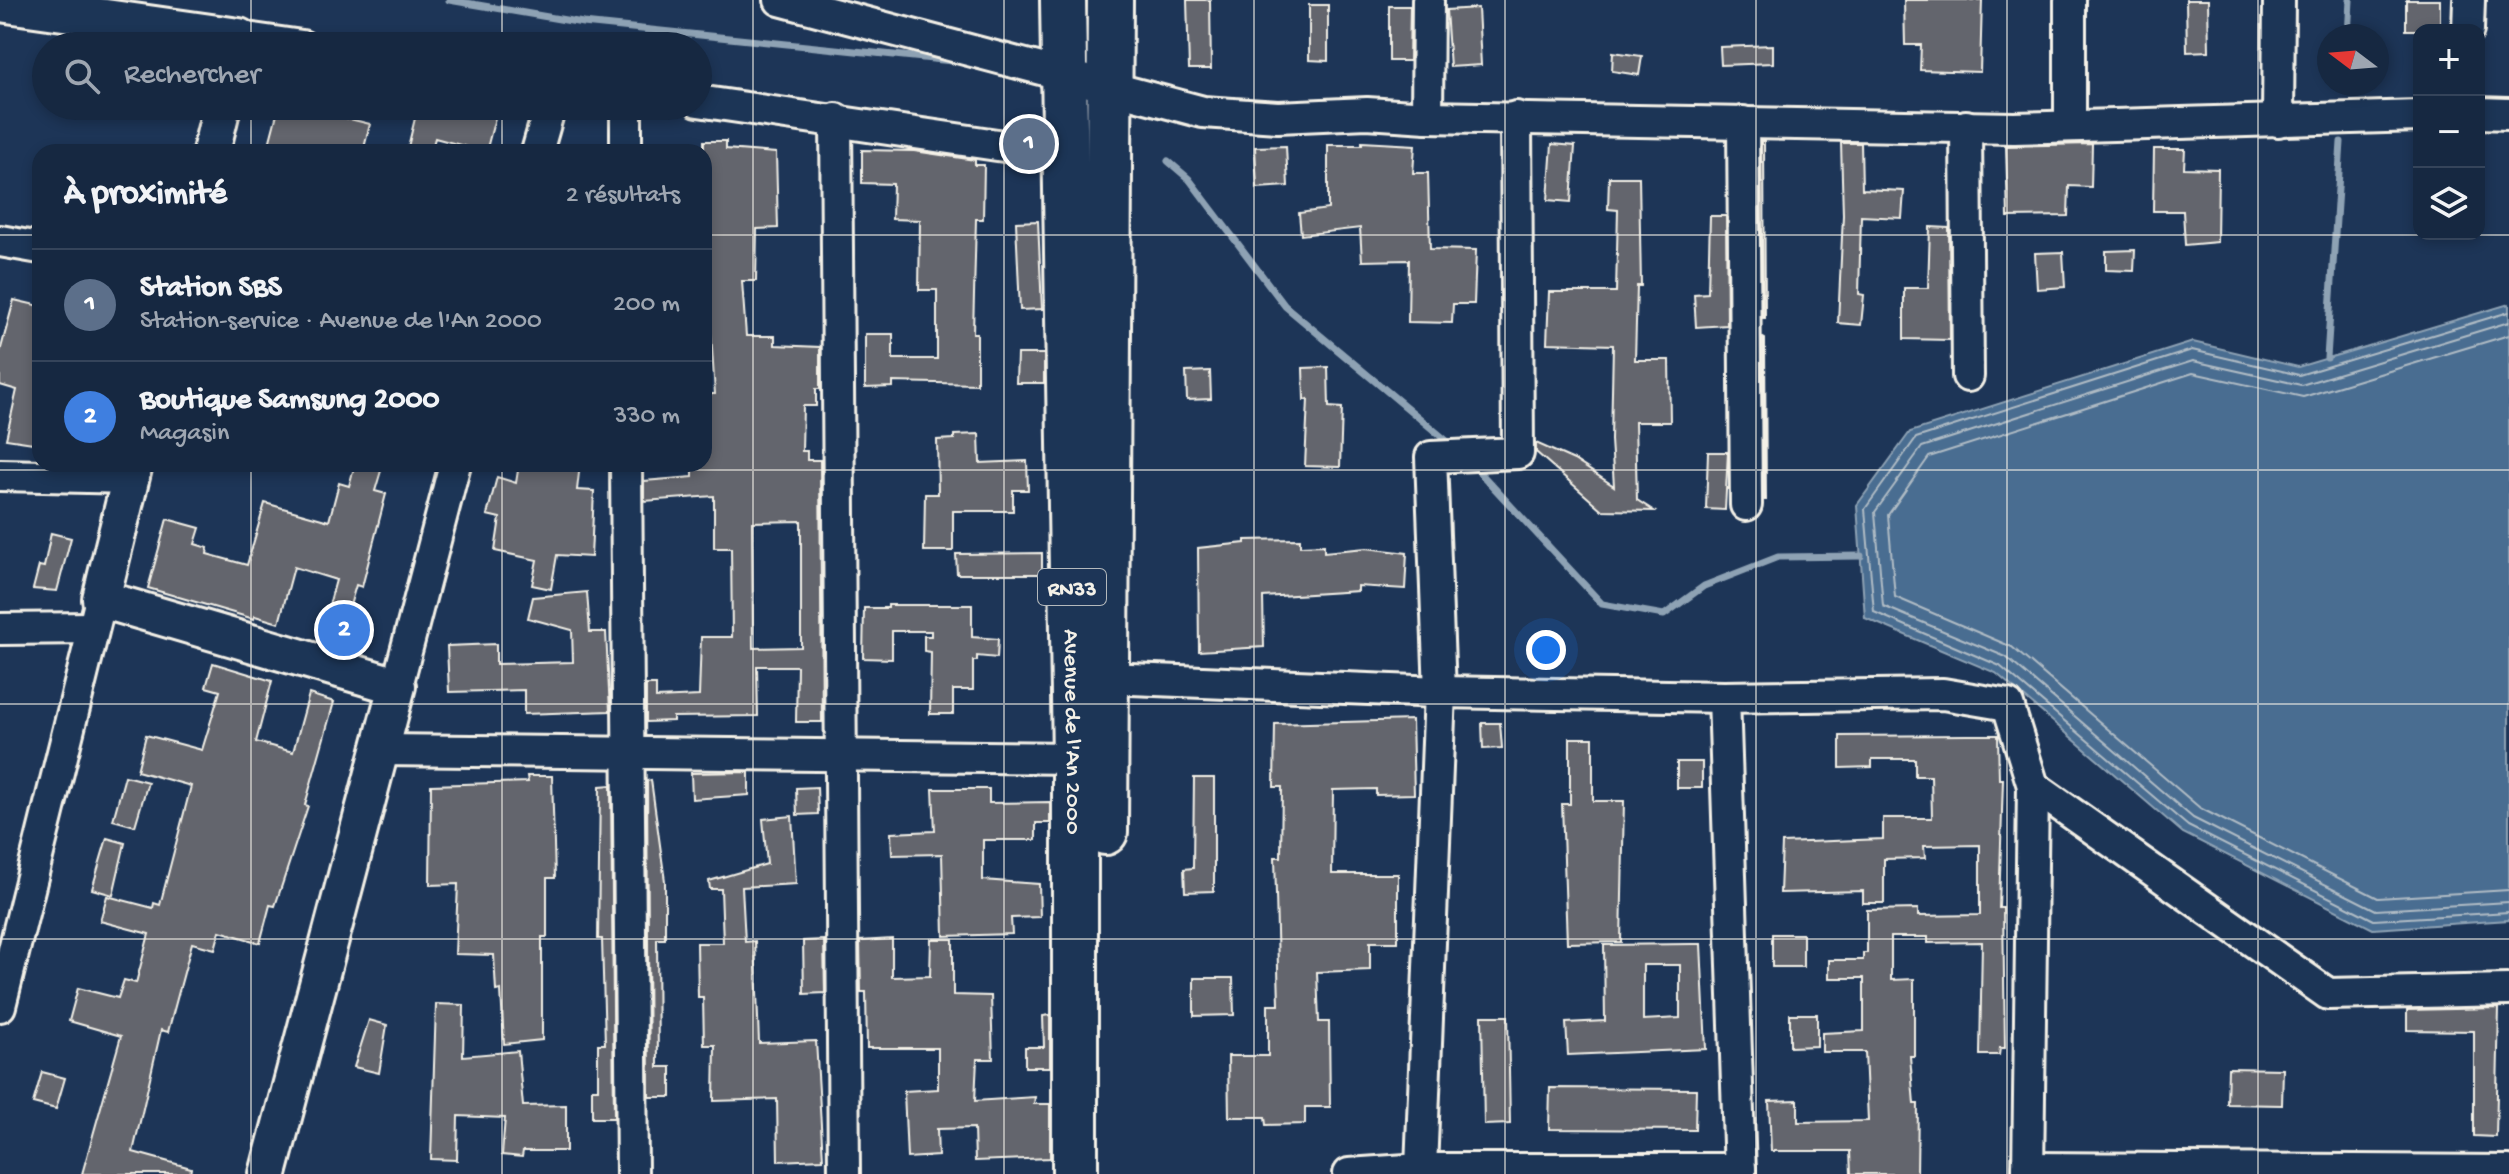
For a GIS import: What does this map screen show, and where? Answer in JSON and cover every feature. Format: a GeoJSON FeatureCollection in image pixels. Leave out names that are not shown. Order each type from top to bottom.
{"type":"FeatureCollection","features":[{"type":"Feature","properties":{"kind":"main road","name":"Avenue de l'An 2000"},"geometry":{"type":"LineString","coordinates":[[1063,0],[1075,758],[1075,1174]]}},
{"type":"Feature","properties":{"kind":"main road","name":"Avenue de l'An 2000"},"geometry":{"type":"LineString","coordinates":[[1100,1174],[1107,678],[1110,0]]}},
{"type":"Feature","properties":{"kind":"street"},"geometry":{"type":"LineString","coordinates":[[780,0],[817,4],[1203,112],[1278,117],[1367,113],[1427,117],[1966,126],[2413,116]]}},
{"type":"Feature","properties":{"kind":"street"},"geometry":{"type":"LineString","coordinates":[[1427,117],[1428,0]]}},
{"type":"Feature","properties":{"kind":"street"},"geometry":{"type":"LineString","coordinates":[[2070,0],[2070,126]]}},
{"type":"Feature","properties":{"kind":"street"},"geometry":{"type":"LineString","coordinates":[[2278,121],[2279,0]]}},
{"type":"Feature","properties":{"kind":"street"},"geometry":{"type":"LineString","coordinates":[[2468,24],[2469,0]]}},
{"type":"Feature","properties":{"kind":"street"},"geometry":{"type":"LineString","coordinates":[[0,3],[177,32]]}},
{"type":"Feature","properties":{"kind":"street"},"geometry":{"type":"LineString","coordinates":[[712,103],[1065,155]]}},
{"type":"Feature","properties":{"kind":"street"},"geometry":{"type":"LineString","coordinates":[[2485,113],[2509,114]]}},
{"type":"Feature","properties":{"kind":"street"},"geometry":{"type":"LineString","coordinates":[[1421,1169],[1440,692],[1431,457],[1518,453],[1516,117]]}},
{"type":"Feature","properties":{"kind":"street"},"geometry":{"type":"LineString","coordinates":[[836,119],[844,1174]]}},
{"type":"Feature","properties":{"kind":"street"},"geometry":{"type":"LineString","coordinates":[[213,144],[219,120]]}},
{"type":"Feature","properties":{"kind":"street"},"geometry":{"type":"LineString","coordinates":[[539,144],[546,120]]}},
{"type":"Feature","properties":{"kind":"street"},"geometry":{"type":"LineString","coordinates":[[626,120],[626,144]]}},
{"type":"Feature","properties":{"kind":"street"},"geometry":{"type":"LineString","coordinates":[[1743,122],[1746,505]]}},
{"type":"Feature","properties":{"kind":"street"},"geometry":{"type":"LineString","coordinates":[[1966,126],[1968,376]]}},
{"type":"Feature","properties":{"kind":"street"},"geometry":{"type":"LineString","coordinates":[[0,241],[32,247]]}},
{"type":"Feature","properties":{"kind":"street"},"geometry":{"type":"LineString","coordinates":[[0,475],[99,472]]}},
{"type":"Feature","properties":{"kind":"street"},"geometry":{"type":"LineString","coordinates":[[0,1006],[132,472]]}},
{"type":"Feature","properties":{"kind":"street"},"geometry":{"type":"LineString","coordinates":[[268,1174],[453,472]]}},
{"type":"Feature","properties":{"kind":"street"},"geometry":{"type":"LineString","coordinates":[[626,472],[625,750],[632,1174]]}},
{"type":"Feature","properties":{"kind":"street"},"geometry":{"type":"LineString","coordinates":[[0,629],[97,614],[397,686]]}},
{"type":"Feature","properties":{"kind":"street"},"geometry":{"type":"LineString","coordinates":[[1107,678],[1440,692],[1724,697],[1943,694],[2008,705],[2033,786],[2028,1171],[2509,1171]]}},
{"type":"Feature","properties":{"kind":"street"},"geometry":{"type":"LineString","coordinates":[[1349,1174],[1421,1169],[1740,1172],[1724,697]]}},
{"type":"Feature","properties":{"kind":"street"},"geometry":{"type":"LineString","coordinates":[[380,750],[625,750],[1075,758]]}},
{"type":"Feature","properties":{"kind":"street"},"geometry":{"type":"LineString","coordinates":[[2033,786],[2328,994],[2509,990]]}},
{"type":"Feature","properties":{"kind":"water"},"geometry":{"type":"Polygon","coordinates":[[[2509,304],[2509,920],[2373,929],[2183,833],[1996,673],[1865,618],[1857,505],[1910,432],[2193,342],[2298,367],[2509,304]]]}},
{"type":"Feature","properties":{"kind":"building"},"geometry":{"type":"Polygon","coordinates":[[[1187,0],[1210,0],[1211,69],[1189,69],[1187,0]]]}},
{"type":"Feature","properties":{"kind":"building"},"geometry":{"type":"Polygon","coordinates":[[[1904,0],[1982,0],[1980,72],[1920,70],[1921,45],[1905,45],[1904,0]]]}},
{"type":"Feature","properties":{"kind":"building"},"geometry":{"type":"Polygon","coordinates":[[[2186,0],[2208,0],[2209,51],[2187,52],[2186,0]]]}},
{"type":"Feature","properties":{"kind":"building"},"geometry":{"type":"Polygon","coordinates":[[[2406,0],[2440,0],[2440,24],[2413,24],[2413,30],[2406,30],[2406,0]]]}},
{"type":"Feature","properties":{"kind":"building"},"geometry":{"type":"Polygon","coordinates":[[[1309,5],[1328,5],[1328,61],[1309,60],[1309,5]]]}},
{"type":"Feature","properties":{"kind":"building"},"geometry":{"type":"Polygon","coordinates":[[[1389,6],[1410,6],[1409,61],[1389,61],[1389,6]]]}},
{"type":"Feature","properties":{"kind":"building"},"geometry":{"type":"Polygon","coordinates":[[[1478,8],[1481,65],[1450,67],[1446,10],[1478,8]]]}},
{"type":"Feature","properties":{"kind":"building"},"geometry":{"type":"Polygon","coordinates":[[[1773,45],[1773,63],[1721,65],[1720,47],[1773,45]]]}},
{"type":"Feature","properties":{"kind":"building"},"geometry":{"type":"Polygon","coordinates":[[[1613,52],[1642,56],[1639,75],[1612,71],[1613,52]]]}},
{"type":"Feature","properties":{"kind":"building"},"geometry":{"type":"Polygon","coordinates":[[[275,120],[354,120],[370,124],[365,144],[269,144],[275,120]]]}},
{"type":"Feature","properties":{"kind":"building"},"geometry":{"type":"Polygon","coordinates":[[[415,120],[494,120],[488,144],[457,144],[435,138],[433,144],[409,144],[415,120]]]}},
{"type":"Feature","properties":{"kind":"building"},"geometry":{"type":"Polygon","coordinates":[[[704,141],[726,141],[726,149],[776,153],[778,228],[757,229],[756,281],[742,281],[746,336],[775,336],[775,345],[820,347],[820,389],[816,389],[816,406],[803,406],[802,451],[807,451],[807,460],[820,460],[822,722],[796,722],[797,666],[757,666],[758,716],[673,717],[673,721],[646,722],[646,685],[656,685],[656,698],[699,696],[701,637],[732,637],[731,548],[714,548],[714,496],[644,501],[644,481],[693,477],[693,472],[712,472],[712,394],[715,394],[712,348],[712,144],[704,144],[704,141]],[[801,521],[752,522],[753,648],[801,647],[801,521]]]}},
{"type":"Feature","properties":{"kind":"building"},"geometry":{"type":"Polygon","coordinates":[[[1761,141],[1764,141],[1765,318],[1763,318],[1761,141]]]}},
{"type":"Feature","properties":{"kind":"building"},"geometry":{"type":"Polygon","coordinates":[[[1362,142],[1415,145],[1413,173],[1428,173],[1430,249],[1476,250],[1474,304],[1453,304],[1452,323],[1408,322],[1409,260],[1362,261],[1360,228],[1301,235],[1299,213],[1328,209],[1328,145],[1362,145],[1362,142]]]}},
{"type":"Feature","properties":{"kind":"building"},"geometry":{"type":"Polygon","coordinates":[[[1841,143],[1861,143],[1862,189],[1904,191],[1902,218],[1861,216],[1859,294],[1864,295],[1861,325],[1838,323],[1843,215],[1841,143]]]}},
{"type":"Feature","properties":{"kind":"building"},"geometry":{"type":"Polygon","coordinates":[[[1552,144],[1575,146],[1571,202],[1548,200],[1552,144]]]}},
{"type":"Feature","properties":{"kind":"building"},"geometry":{"type":"Polygon","coordinates":[[[2092,144],[2091,187],[2069,186],[2068,216],[2008,217],[2006,146],[2092,144]]]}},
{"type":"Feature","properties":{"kind":"building"},"geometry":{"type":"Polygon","coordinates":[[[1286,146],[1288,186],[1257,188],[1255,147],[1286,146]]]}},
{"type":"Feature","properties":{"kind":"building"},"geometry":{"type":"Polygon","coordinates":[[[2154,149],[2185,149],[2184,168],[2218,169],[2217,242],[2185,245],[2183,211],[2153,211],[2154,149]]]}},
{"type":"Feature","properties":{"kind":"building"},"geometry":{"type":"Polygon","coordinates":[[[862,150],[914,151],[975,160],[975,165],[984,165],[983,219],[976,219],[973,333],[977,333],[977,384],[893,382],[893,387],[865,388],[865,334],[893,334],[893,359],[937,359],[937,290],[919,290],[920,220],[892,219],[893,184],[862,183],[862,150]]]}},
{"type":"Feature","properties":{"kind":"building"},"geometry":{"type":"Polygon","coordinates":[[[1609,177],[1639,177],[1641,286],[1637,286],[1635,360],[1669,360],[1670,422],[1635,422],[1637,500],[1654,511],[1602,510],[1536,452],[1536,443],[1574,460],[1614,486],[1611,440],[1613,345],[1547,343],[1549,292],[1616,292],[1618,210],[1608,209],[1609,177]]]}},
{"type":"Feature","properties":{"kind":"building"},"geometry":{"type":"Polygon","coordinates":[[[1710,216],[1726,216],[1727,325],[1696,327],[1694,294],[1708,293],[1710,216]]]}},
{"type":"Feature","properties":{"kind":"building"},"geometry":{"type":"Polygon","coordinates":[[[1038,221],[1042,309],[1020,310],[1016,222],[1038,221]]]}},
{"type":"Feature","properties":{"kind":"building"},"geometry":{"type":"Polygon","coordinates":[[[1930,227],[1949,228],[1950,340],[1904,339],[1904,288],[1928,288],[1930,227]]]}},
{"type":"Feature","properties":{"kind":"building"},"geometry":{"type":"Polygon","coordinates":[[[2135,250],[2134,271],[2106,270],[2106,251],[2135,250]]]}},
{"type":"Feature","properties":{"kind":"building"},"geometry":{"type":"Polygon","coordinates":[[[2063,252],[2065,287],[2037,289],[2035,253],[2063,252]]]}},
{"type":"Feature","properties":{"kind":"building"},"geometry":{"type":"Polygon","coordinates":[[[14,300],[32,304],[32,443],[6,439],[17,390],[0,385],[0,352],[14,300]]]}},
{"type":"Feature","properties":{"kind":"building"},"geometry":{"type":"Polygon","coordinates":[[[1765,339],[1766,500],[1764,500],[1765,339]]]}},
{"type":"Feature","properties":{"kind":"building"},"geometry":{"type":"Polygon","coordinates":[[[1017,354],[1044,354],[1044,383],[1016,383],[1017,354]]]}},
{"type":"Feature","properties":{"kind":"building"},"geometry":{"type":"Polygon","coordinates":[[[1328,367],[1329,407],[1342,408],[1340,467],[1305,466],[1308,399],[1304,400],[1303,368],[1328,367]]]}},
{"type":"Feature","properties":{"kind":"building"},"geometry":{"type":"Polygon","coordinates":[[[1210,371],[1211,399],[1187,400],[1186,372],[1210,371]]]}},
{"type":"Feature","properties":{"kind":"building"},"geometry":{"type":"Polygon","coordinates":[[[979,434],[980,463],[1027,461],[1028,490],[1013,490],[1013,511],[953,511],[953,551],[924,551],[925,494],[938,494],[937,440],[954,439],[954,435],[979,434]]]}},
{"type":"Feature","properties":{"kind":"building"},"geometry":{"type":"Polygon","coordinates":[[[1708,452],[1728,452],[1725,510],[1706,509],[1708,452]]]}},
{"type":"Feature","properties":{"kind":"building"},"geometry":{"type":"Polygon","coordinates":[[[353,472],[381,472],[375,491],[386,494],[362,587],[356,585],[340,640],[321,634],[336,580],[294,567],[279,623],[255,616],[254,619],[148,588],[167,519],[200,528],[195,544],[208,548],[207,554],[247,565],[265,503],[329,521],[339,483],[349,486],[353,472]]]}},
{"type":"Feature","properties":{"kind":"building"},"geometry":{"type":"Polygon","coordinates":[[[518,472],[579,472],[577,490],[594,491],[591,557],[557,555],[551,589],[532,585],[537,560],[495,551],[500,518],[487,515],[497,477],[516,483],[518,472]]]}},
{"type":"Feature","properties":{"kind":"building"},"geometry":{"type":"Polygon","coordinates":[[[51,533],[71,538],[57,591],[33,589],[39,566],[44,567],[51,533]]]}},
{"type":"Feature","properties":{"kind":"building"},"geometry":{"type":"Polygon","coordinates":[[[1300,539],[1300,546],[1324,545],[1324,552],[1366,548],[1407,553],[1405,589],[1358,586],[1358,591],[1263,597],[1264,647],[1199,651],[1198,548],[1245,543],[1245,540],[1300,539]]]}},
{"type":"Feature","properties":{"kind":"building"},"geometry":{"type":"Polygon","coordinates":[[[1042,553],[1042,574],[957,574],[956,554],[1042,553]]]}},
{"type":"Feature","properties":{"kind":"building"},"geometry":{"type":"Polygon","coordinates":[[[587,592],[590,632],[606,632],[610,711],[524,714],[524,690],[449,692],[447,646],[496,644],[496,664],[573,662],[572,630],[528,618],[533,597],[587,592]]]}},
{"type":"Feature","properties":{"kind":"building"},"geometry":{"type":"Polygon","coordinates":[[[888,605],[972,605],[972,637],[998,639],[997,658],[977,656],[977,661],[973,661],[973,690],[953,690],[953,714],[930,714],[931,652],[924,651],[924,636],[931,636],[931,631],[892,631],[892,659],[863,658],[864,608],[888,608],[888,605]]]}},
{"type":"Feature","properties":{"kind":"building"},"geometry":{"type":"Polygon","coordinates":[[[213,663],[272,681],[256,742],[293,752],[309,694],[334,702],[305,805],[308,806],[275,906],[270,905],[260,943],[220,931],[215,949],[192,943],[168,1032],[161,1030],[133,1152],[191,1168],[190,1174],[82,1174],[121,1036],[69,1021],[78,988],[118,998],[124,980],[136,983],[149,934],[100,921],[107,896],[153,908],[154,903],[160,905],[191,786],[137,771],[146,735],[202,750],[220,691],[206,687],[213,663]]]}},
{"type":"Feature","properties":{"kind":"building"},"geometry":{"type":"Polygon","coordinates":[[[1412,720],[1414,794],[1376,795],[1376,789],[1333,790],[1332,874],[1398,874],[1398,942],[1370,942],[1370,970],[1317,972],[1319,1022],[1329,1022],[1330,1107],[1305,1107],[1305,1124],[1266,1125],[1265,1117],[1229,1117],[1228,1056],[1268,1056],[1268,1005],[1279,1005],[1275,857],[1281,857],[1282,787],[1274,787],[1275,724],[1412,720]]]}},
{"type":"Feature","properties":{"kind":"building"},"geometry":{"type":"Polygon","coordinates":[[[1482,723],[1500,723],[1502,748],[1483,749],[1482,723]]]}},
{"type":"Feature","properties":{"kind":"building"},"geometry":{"type":"Polygon","coordinates":[[[1998,735],[1999,779],[2003,779],[1999,908],[2003,908],[2005,1048],[2000,1048],[1999,1055],[1980,1055],[1982,942],[1928,943],[1928,937],[1891,937],[1891,980],[1914,979],[1914,1056],[1910,1056],[1914,1104],[1918,1104],[1917,1174],[1851,1174],[1850,1151],[1771,1151],[1769,1101],[1798,1100],[1798,1122],[1868,1121],[1865,1052],[1822,1052],[1822,1033],[1864,1031],[1864,978],[1829,978],[1829,960],[1863,960],[1863,953],[1867,953],[1867,910],[1918,909],[1918,916],[1980,915],[1980,845],[1924,846],[1925,858],[1884,859],[1884,903],[1863,903],[1863,891],[1780,893],[1782,843],[1883,839],[1883,818],[1932,818],[1931,776],[1915,776],[1915,759],[1872,759],[1872,767],[1840,768],[1840,736],[1998,735]]]}},
{"type":"Feature","properties":{"kind":"building"},"geometry":{"type":"Polygon","coordinates":[[[1570,738],[1593,738],[1593,801],[1624,801],[1621,942],[1567,943],[1562,804],[1570,804],[1570,738]]]}},
{"type":"Feature","properties":{"kind":"building"},"geometry":{"type":"Polygon","coordinates":[[[1677,762],[1702,762],[1702,788],[1677,788],[1677,762]]]}},
{"type":"Feature","properties":{"kind":"building"},"geometry":{"type":"Polygon","coordinates":[[[749,772],[749,795],[692,799],[691,773],[749,772]]]}},
{"type":"Feature","properties":{"kind":"building"},"geometry":{"type":"Polygon","coordinates":[[[125,776],[148,782],[135,826],[113,820],[125,776]]]}},
{"type":"Feature","properties":{"kind":"building"},"geometry":{"type":"Polygon","coordinates":[[[527,776],[552,776],[555,878],[547,878],[547,937],[542,937],[542,1040],[504,1044],[501,990],[496,991],[494,955],[455,954],[458,884],[430,885],[431,785],[528,782],[527,776]]]}},
{"type":"Feature","properties":{"kind":"building"},"geometry":{"type":"Polygon","coordinates":[[[1194,778],[1214,778],[1214,891],[1185,892],[1184,869],[1193,868],[1194,778]]]}},
{"type":"Feature","properties":{"kind":"building"},"geometry":{"type":"Polygon","coordinates":[[[651,780],[665,881],[665,939],[657,939],[658,1067],[671,1067],[671,1097],[649,1097],[647,781],[651,780]]]}},
{"type":"Feature","properties":{"kind":"building"},"geometry":{"type":"Polygon","coordinates":[[[611,785],[614,1118],[592,1118],[592,1089],[598,1089],[598,1044],[605,1044],[602,939],[598,939],[600,786],[611,785]]]}},
{"type":"Feature","properties":{"kind":"building"},"geometry":{"type":"Polygon","coordinates":[[[817,787],[818,814],[797,815],[796,788],[817,787]]]}},
{"type":"Feature","properties":{"kind":"building"},"geometry":{"type":"Polygon","coordinates":[[[933,789],[989,789],[989,803],[1050,802],[1050,823],[1036,823],[1036,840],[983,840],[983,880],[1039,884],[1040,917],[1011,918],[1012,934],[944,936],[942,854],[892,855],[891,833],[935,831],[933,789]]]}},
{"type":"Feature","properties":{"kind":"building"},"geometry":{"type":"Polygon","coordinates":[[[792,816],[796,884],[742,887],[745,942],[755,941],[759,1043],[816,1041],[823,1159],[778,1161],[777,1099],[714,1101],[715,1045],[704,1045],[703,997],[698,997],[697,943],[723,943],[721,889],[710,889],[709,881],[767,864],[763,819],[792,816]]]}},
{"type":"Feature","properties":{"kind":"building"},"geometry":{"type":"Polygon","coordinates":[[[107,838],[125,843],[113,895],[92,889],[107,838]]]}},
{"type":"Feature","properties":{"kind":"building"},"geometry":{"type":"Polygon","coordinates":[[[1772,934],[1803,934],[1803,967],[1772,967],[1772,934]]]}},
{"type":"Feature","properties":{"kind":"building"},"geometry":{"type":"Polygon","coordinates":[[[892,939],[892,977],[930,976],[931,939],[953,939],[953,995],[991,996],[993,1059],[977,1059],[975,1101],[1035,1097],[1034,1104],[1050,1104],[1050,1158],[975,1161],[974,1128],[937,1129],[938,1156],[907,1158],[904,1091],[938,1089],[938,1048],[867,1048],[866,992],[861,992],[860,941],[892,939]]]}},
{"type":"Feature","properties":{"kind":"building"},"geometry":{"type":"Polygon","coordinates":[[[824,940],[825,993],[804,994],[803,941],[824,940]]]}},
{"type":"Feature","properties":{"kind":"building"},"geometry":{"type":"Polygon","coordinates":[[[1701,944],[1706,1049],[1568,1055],[1566,1023],[1605,1021],[1604,945],[1701,944]],[[1643,965],[1643,1020],[1680,1018],[1680,965],[1643,965]]]}},
{"type":"Feature","properties":{"kind":"building"},"geometry":{"type":"Polygon","coordinates":[[[1194,978],[1233,978],[1234,1015],[1194,1016],[1194,978]]]}},
{"type":"Feature","properties":{"kind":"building"},"geometry":{"type":"Polygon","coordinates":[[[436,1004],[464,1005],[463,1056],[518,1051],[523,1106],[566,1105],[566,1151],[523,1151],[522,1157],[502,1155],[505,1118],[458,1116],[457,1160],[431,1159],[436,1004]]]}},
{"type":"Feature","properties":{"kind":"building"},"geometry":{"type":"Polygon","coordinates":[[[2499,1008],[2496,1137],[2474,1136],[2474,1031],[2407,1030],[2407,1010],[2499,1008]]]}},
{"type":"Feature","properties":{"kind":"building"},"geometry":{"type":"Polygon","coordinates":[[[1790,1014],[1817,1014],[1817,1046],[1790,1047],[1790,1014]]]}},
{"type":"Feature","properties":{"kind":"building"},"geometry":{"type":"Polygon","coordinates":[[[1050,1015],[1050,1067],[1025,1067],[1025,1047],[1044,1047],[1043,1016],[1050,1015]]]}},
{"type":"Feature","properties":{"kind":"building"},"geometry":{"type":"Polygon","coordinates":[[[1482,1016],[1508,1016],[1510,1124],[1484,1125],[1482,1016]]]}},
{"type":"Feature","properties":{"kind":"building"},"geometry":{"type":"Polygon","coordinates":[[[369,1020],[387,1025],[379,1073],[354,1067],[369,1020]]]}},
{"type":"Feature","properties":{"kind":"building"},"geometry":{"type":"Polygon","coordinates":[[[2228,1068],[2283,1069],[2282,1105],[2227,1104],[2228,1068]]]}},
{"type":"Feature","properties":{"kind":"building"},"geometry":{"type":"Polygon","coordinates":[[[42,1072],[65,1078],[56,1109],[33,1103],[42,1072]]]}},
{"type":"Feature","properties":{"kind":"building"},"geometry":{"type":"Polygon","coordinates":[[[1550,1088],[1696,1089],[1695,1130],[1549,1129],[1550,1088]]]}},
{"type":"Feature","properties":{"kind":"waterway"},"geometry":{"type":"LineString","coordinates":[[449,0],[583,23],[670,32]]}},
{"type":"Feature","properties":{"kind":"waterway"},"geometry":{"type":"LineString","coordinates":[[2349,24],[2350,0]]}},
{"type":"Feature","properties":{"kind":"waterway"},"geometry":{"type":"LineString","coordinates":[[712,36],[962,62]]}},
{"type":"Feature","properties":{"kind":"waterway"},"geometry":{"type":"LineString","coordinates":[[2327,358],[2341,142]]}},
{"type":"Feature","properties":{"kind":"waterway"},"geometry":{"type":"LineString","coordinates":[[1168,161],[1189,179],[1285,306],[1454,447]]}},
{"type":"Feature","properties":{"kind":"waterway"},"geometry":{"type":"LineString","coordinates":[[1472,464],[1602,604],[1664,615],[1704,586],[1778,557],[1861,556]]}},
{"type":"Feature","properties":{"kind":"place","name":"Station SBS"},"geometry":{"type":"Point","coordinates":[1029,144]}},
{"type":"Feature","properties":{"kind":"place","name":"Boutique Samsung 2000"},"geometry":{"type":"Point","coordinates":[344,630]}}]}
